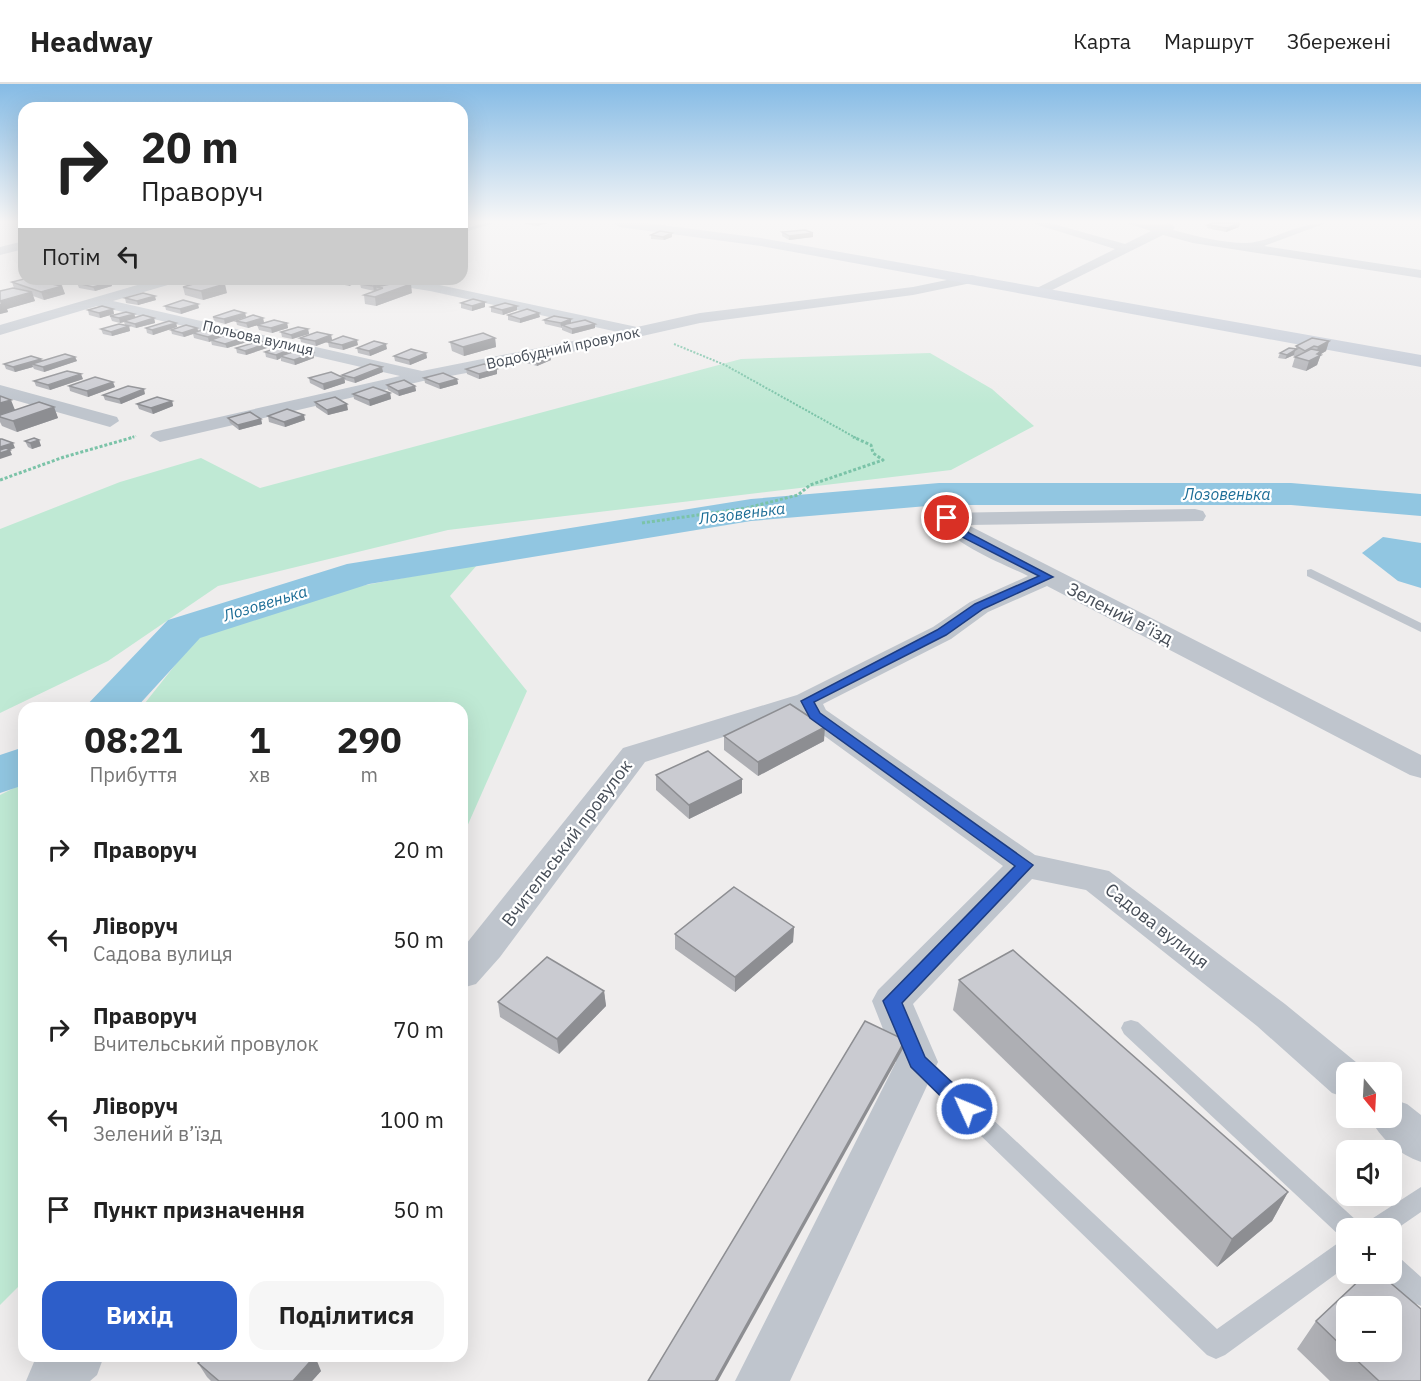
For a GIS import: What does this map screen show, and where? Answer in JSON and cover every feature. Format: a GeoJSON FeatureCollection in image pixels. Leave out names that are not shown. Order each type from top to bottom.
{"type":"FeatureCollection","features":[{"type":"Feature","properties":{"kind":"main road"},"geometry":{"type":"LineString","coordinates":[[995,284],[1421,360]]}},
{"type":"Feature","properties":{"kind":"street","name":"Водобудний провулок"},"geometry":{"type":"LineString","coordinates":[[154,434],[423,376],[527,357],[700,318],[913,291],[949,284]]}},
{"type":"Feature","properties":{"kind":"street"},"geometry":{"type":"LineString","coordinates":[[1040,292],[1056,284]]}},
{"type":"Feature","properties":{"kind":"street"},"geometry":{"type":"LineString","coordinates":[[0,330],[151,285]]}},
{"type":"Feature","properties":{"kind":"street"},"geometry":{"type":"LineString","coordinates":[[417,285],[639,332]]}},
{"type":"Feature","properties":{"kind":"street","name":"Польова вулиця"},"geometry":{"type":"LineString","coordinates":[[93,301],[423,376]]}},
{"type":"Feature","properties":{"kind":"street"},"geometry":{"type":"LineString","coordinates":[[0,390],[110,421]]}},
{"type":"Feature","properties":{"kind":"street","name":"Зелений в’їзд"},"geometry":{"type":"LineString","coordinates":[[1195,516],[947,518],[966,535],[1421,768]]}},
{"type":"Feature","properties":{"kind":"street","name":"Вчительський провулок"},"geometry":{"type":"LineString","coordinates":[[468,966],[487,947],[634,755],[807,701],[942,633],[979,607],[1047,577]]}},
{"type":"Feature","properties":{"kind":"street","name":"Садова вулиця"},"geometry":{"type":"LineString","coordinates":[[807,701],[814,715],[1025,865],[1097,880],[1270,1014],[1336,1071]]}},
{"type":"Feature","properties":{"kind":"street"},"geometry":{"type":"LineString","coordinates":[[762,1381],[917,1062],[892,1001],[1025,865]]}},
{"type":"Feature","properties":{"kind":"street"},"geometry":{"type":"LineString","coordinates":[[1402,1127],[1421,1143]]}},
{"type":"Feature","properties":{"kind":"street"},"geometry":{"type":"LineString","coordinates":[[53,1381],[72,1362]]}},
{"type":"Feature","properties":{"kind":"lane"},"geometry":{"type":"LineString","coordinates":[[1311,573],[1421,628]]}},
{"type":"Feature","properties":{"kind":"lane"},"geometry":{"type":"LineString","coordinates":[[1131,1028],[1337,1218]]}},
{"type":"Feature","properties":{"kind":"lane"},"geometry":{"type":"LineString","coordinates":[[917,1062],[1216,1346],[1336,1259]]}},
{"type":"Feature","properties":{"kind":"lane"},"geometry":{"type":"LineString","coordinates":[[1392,1218],[1421,1198]]}},
{"type":"Feature","properties":{"kind":"lane"},"geometry":{"type":"LineString","coordinates":[[1402,1277],[1421,1293]]}},
{"type":"Feature","properties":{"kind":"path"},"geometry":{"type":"LineString","coordinates":[[639,332],[706,354],[739,370],[781,399],[871,445],[873,453],[883,460],[810,485],[798,495],[747,508],[642,523]]}},
{"type":"Feature","properties":{"kind":"path"},"geometry":{"type":"LineString","coordinates":[[0,480],[64,457],[154,434]]}},
{"type":"Feature","properties":{"kind":"green space"},"geometry":{"type":"Polygon","coordinates":[[[930,353],[992,389],[1034,426],[951,470],[448,530],[218,586],[108,661],[23,702],[18,702],[18,704],[0,713],[0,529],[120,482],[201,458],[260,488],[741,359],[930,353]]]}},
{"type":"Feature","properties":{"kind":"green space"},"geometry":{"type":"Polygon","coordinates":[[[478,564],[450,596],[527,691],[468,824],[468,702],[146,702],[199,635],[355,587],[478,564]]]}},
{"type":"Feature","properties":{"kind":"green space"},"geometry":{"type":"Polygon","coordinates":[[[18,786],[18,1287],[0,1305],[0,795],[18,786]]]}},
{"type":"Feature","properties":{"kind":"water"},"geometry":{"type":"Polygon","coordinates":[[[1383,537],[1421,543],[1421,588],[1398,581],[1362,553],[1383,537]]]}},
{"type":"Feature","properties":{"kind":"building"},"geometry":{"type":"Polygon","coordinates":[[[21,285],[62,286],[41,292],[21,285]]]}},
{"type":"Feature","properties":{"kind":"building"},"geometry":{"type":"Polygon","coordinates":[[[190,285],[222,285],[201,291],[183,287],[190,285]]]}},
{"type":"Feature","properties":{"kind":"building"},"geometry":{"type":"Polygon","coordinates":[[[408,285],[375,297],[364,295],[383,288],[376,287],[408,285]]]}},
{"type":"Feature","properties":{"kind":"building"},"geometry":{"type":"Polygon","coordinates":[[[13,288],[32,292],[0,301],[0,291],[13,288]]]}},
{"type":"Feature","properties":{"kind":"building"},"geometry":{"type":"Polygon","coordinates":[[[143,293],[155,296],[137,301],[125,298],[143,293]]]}},
{"type":"Feature","properties":{"kind":"building"},"geometry":{"type":"Polygon","coordinates":[[[473,299],[485,302],[472,306],[461,303],[473,299]]]}},
{"type":"Feature","properties":{"kind":"building"},"geometry":{"type":"Polygon","coordinates":[[[183,300],[198,304],[180,309],[165,306],[183,300]]]}},
{"type":"Feature","properties":{"kind":"building"},"geometry":{"type":"Polygon","coordinates":[[[505,303],[517,306],[502,310],[491,307],[505,303]]]}},
{"type":"Feature","properties":{"kind":"building"},"geometry":{"type":"Polygon","coordinates":[[[102,306],[113,309],[99,313],[88,310],[102,306]]]}},
{"type":"Feature","properties":{"kind":"building"},"geometry":{"type":"Polygon","coordinates":[[[527,309],[539,313],[520,319],[508,315],[527,309]]]}},
{"type":"Feature","properties":{"kind":"building"},"geometry":{"type":"Polygon","coordinates":[[[234,310],[245,313],[224,319],[213,317],[234,310]]]}},
{"type":"Feature","properties":{"kind":"building"},"geometry":{"type":"Polygon","coordinates":[[[126,312],[134,314],[119,318],[110,316],[126,312]]]}},
{"type":"Feature","properties":{"kind":"building"},"geometry":{"type":"Polygon","coordinates":[[[143,315],[154,318],[135,324],[124,321],[143,315]]]}},
{"type":"Feature","properties":{"kind":"building"},"geometry":{"type":"Polygon","coordinates":[[[253,315],[263,318],[246,323],[236,321],[253,315]]]}},
{"type":"Feature","properties":{"kind":"building"},"geometry":{"type":"Polygon","coordinates":[[[554,316],[571,319],[561,323],[544,320],[554,316]]]}},
{"type":"Feature","properties":{"kind":"building"},"geometry":{"type":"Polygon","coordinates":[[[274,320],[287,323],[271,328],[257,325],[274,320]]]}},
{"type":"Feature","properties":{"kind":"building"},"geometry":{"type":"Polygon","coordinates":[[[585,320],[595,324],[572,329],[562,325],[585,320]]]}},
{"type":"Feature","properties":{"kind":"building"},"geometry":{"type":"Polygon","coordinates":[[[169,321],[176,323],[152,330],[146,328],[169,321]]]}},
{"type":"Feature","properties":{"kind":"building"},"geometry":{"type":"Polygon","coordinates":[[[119,324],[129,326],[111,332],[101,329],[119,324]]]}},
{"type":"Feature","properties":{"kind":"building"},"geometry":{"type":"Polygon","coordinates":[[[186,325],[197,328],[182,333],[171,330],[186,325]]]}},
{"type":"Feature","properties":{"kind":"building"},"geometry":{"type":"Polygon","coordinates":[[[298,327],[308,329],[291,335],[281,332],[298,327]]]}},
{"type":"Feature","properties":{"kind":"building"},"geometry":{"type":"Polygon","coordinates":[[[205,329],[220,333],[208,337],[193,333],[205,329]]]}},
{"type":"Feature","properties":{"kind":"building"},"geometry":{"type":"Polygon","coordinates":[[[317,332],[331,335],[315,341],[300,338],[317,332]]]}},
{"type":"Feature","properties":{"kind":"building"},"geometry":{"type":"Polygon","coordinates":[[[231,333],[246,337],[225,344],[211,340],[231,333]]]}},
{"type":"Feature","properties":{"kind":"building"},"geometry":{"type":"Polygon","coordinates":[[[483,333],[495,338],[463,347],[450,342],[483,333]]]}},
{"type":"Feature","properties":{"kind":"building"},"geometry":{"type":"Polygon","coordinates":[[[343,336],[357,340],[342,345],[328,342],[343,336]]]}},
{"type":"Feature","properties":{"kind":"building"},"geometry":{"type":"Polygon","coordinates":[[[1312,338],[1329,341],[1305,351],[1296,346],[1312,338]]]}},
{"type":"Feature","properties":{"kind":"building"},"geometry":{"type":"Polygon","coordinates":[[[260,341],[268,343],[245,351],[236,348],[260,341]]]}},
{"type":"Feature","properties":{"kind":"building"},"geometry":{"type":"Polygon","coordinates":[[[374,341],[386,344],[369,351],[357,348],[374,341]]]}},
{"type":"Feature","properties":{"kind":"building"},"geometry":{"type":"Polygon","coordinates":[[[283,346],[294,348],[276,355],[265,352],[283,346]]]}},
{"type":"Feature","properties":{"kind":"building"},"geometry":{"type":"Polygon","coordinates":[[[1289,348],[1297,349],[1287,355],[1280,353],[1289,348]]]}},
{"type":"Feature","properties":{"kind":"building"},"geometry":{"type":"Polygon","coordinates":[[[411,349],[426,353],[409,360],[394,356],[411,349]]]}},
{"type":"Feature","properties":{"kind":"building"},"geometry":{"type":"Polygon","coordinates":[[[1311,349],[1321,351],[1317,354],[1321,355],[1309,361],[1295,357],[1311,349]]]}},
{"type":"Feature","properties":{"kind":"building"},"geometry":{"type":"Polygon","coordinates":[[[299,350],[313,353],[294,360],[280,356],[299,350]]]}},
{"type":"Feature","properties":{"kind":"building"},"geometry":{"type":"Polygon","coordinates":[[[537,352],[550,356],[536,361],[522,357],[537,352]]]}},
{"type":"Feature","properties":{"kind":"building"},"geometry":{"type":"Polygon","coordinates":[[[65,354],[75,357],[43,367],[32,364],[65,354]]]}},
{"type":"Feature","properties":{"kind":"building"},"geometry":{"type":"Polygon","coordinates":[[[31,356],[41,359],[13,367],[4,364],[31,356]]]}},
{"type":"Feature","properties":{"kind":"building"},"geometry":{"type":"Polygon","coordinates":[[[370,364],[382,367],[354,378],[342,375],[370,364]]]}},
{"type":"Feature","properties":{"kind":"building"},"geometry":{"type":"Polygon","coordinates":[[[484,364],[497,369],[479,374],[466,369],[484,364]]]}},
{"type":"Feature","properties":{"kind":"building"},"geometry":{"type":"Polygon","coordinates":[[[67,371],[81,374],[48,385],[34,381],[67,371]]]}},
{"type":"Feature","properties":{"kind":"building"},"geometry":{"type":"Polygon","coordinates":[[[331,372],[344,378],[323,384],[309,378],[331,372]]]}},
{"type":"Feature","properties":{"kind":"building"},"geometry":{"type":"Polygon","coordinates":[[[443,373],[457,379],[439,384],[424,378],[443,373]]]}},
{"type":"Feature","properties":{"kind":"building"},"geometry":{"type":"Polygon","coordinates":[[[95,377],[113,382],[87,391],[69,386],[95,377]]]}},
{"type":"Feature","properties":{"kind":"building"},"geometry":{"type":"Polygon","coordinates":[[[404,380],[415,386],[398,391],[387,385],[404,380]]]}},
{"type":"Feature","properties":{"kind":"building"},"geometry":{"type":"Polygon","coordinates":[[[128,386],[144,389],[119,399],[103,395],[128,386]]]}},
{"type":"Feature","properties":{"kind":"building"},"geometry":{"type":"Polygon","coordinates":[[[373,387],[390,393],[369,400],[353,394],[373,387]]]}},
{"type":"Feature","properties":{"kind":"building"},"geometry":{"type":"Polygon","coordinates":[[[0,396],[11,400],[0,403],[0,396]]]}},
{"type":"Feature","properties":{"kind":"building"},"geometry":{"type":"Polygon","coordinates":[[[157,397],[172,401],[151,408],[137,404],[157,397]]]}},
{"type":"Feature","properties":{"kind":"building"},"geometry":{"type":"Polygon","coordinates":[[[335,397],[347,404],[327,410],[315,402],[335,397]]]}},
{"type":"Feature","properties":{"kind":"building"},"geometry":{"type":"Polygon","coordinates":[[[39,402],[54,407],[13,421],[0,417],[0,415],[39,402]]]}},
{"type":"Feature","properties":{"kind":"building"},"geometry":{"type":"Polygon","coordinates":[[[287,409],[304,415],[284,422],[268,416],[287,409]]]}},
{"type":"Feature","properties":{"kind":"building"},"geometry":{"type":"Polygon","coordinates":[[[250,412],[261,419],[238,425],[228,418],[250,412]]]}},
{"type":"Feature","properties":{"kind":"building"},"geometry":{"type":"Polygon","coordinates":[[[34,438],[39,440],[30,443],[25,441],[34,438]]]}},
{"type":"Feature","properties":{"kind":"building"},"geometry":{"type":"Polygon","coordinates":[[[0,439],[2,439],[13,443],[0,447],[0,439]]]}},
{"type":"Feature","properties":{"kind":"building"},"geometry":{"type":"Polygon","coordinates":[[[6,448],[10,450],[0,453],[0,450],[6,448]]]}},
{"type":"Feature","properties":{"kind":"building"},"geometry":{"type":"Polygon","coordinates":[[[790,704],[825,727],[758,762],[724,736],[790,704]]]}},
{"type":"Feature","properties":{"kind":"building"},"geometry":{"type":"Polygon","coordinates":[[[708,751],[742,779],[689,805],[656,775],[708,751]]]}},
{"type":"Feature","properties":{"kind":"building"},"geometry":{"type":"Polygon","coordinates":[[[734,887],[794,927],[735,977],[675,934],[734,887]]]}},
{"type":"Feature","properties":{"kind":"building"},"geometry":{"type":"Polygon","coordinates":[[[1013,950],[1288,1192],[1232,1239],[959,980],[1013,950]]]}},
{"type":"Feature","properties":{"kind":"building"},"geometry":{"type":"Polygon","coordinates":[[[547,957],[604,991],[557,1039],[498,1002],[547,957]]]}},
{"type":"Feature","properties":{"kind":"building"},"geometry":{"type":"Polygon","coordinates":[[[865,1021],[905,1040],[715,1381],[648,1381],[865,1021]]]}},
{"type":"Feature","properties":{"kind":"building"},"geometry":{"type":"Polygon","coordinates":[[[1355,1284],[1392,1284],[1421,1309],[1421,1381],[1379,1381],[1359,1362],[1402,1362],[1402,1296],[1343,1296],[1355,1284]]]}},
{"type":"Feature","properties":{"kind":"building"},"geometry":{"type":"Polygon","coordinates":[[[1336,1302],[1336,1340],[1316,1321],[1336,1302]]]}},
{"type":"Feature","properties":{"kind":"building"},"geometry":{"type":"Polygon","coordinates":[[[310,1362],[293,1381],[219,1381],[198,1363],[310,1362]]]}},
{"type":"Feature","properties":{"kind":"waterway","name":"Лозовенька"},"geometry":{"type":"LineString","coordinates":[[115,702],[184,629],[362,573],[751,510],[939,494],[1291,494],[1421,505]]}},
{"type":"Feature","properties":{"kind":"waterway","name":"Лозовенька"},"geometry":{"type":"LineString","coordinates":[[0,776],[18,767]]}},
{"type":"Feature","properties":{"kind":"route"},"geometry":{"type":"LineString","coordinates":[[947,518],[966,535],[1047,577],[979,607],[942,633],[807,701],[814,715],[1025,865],[892,1001],[917,1062],[967,1109]]}}]}
